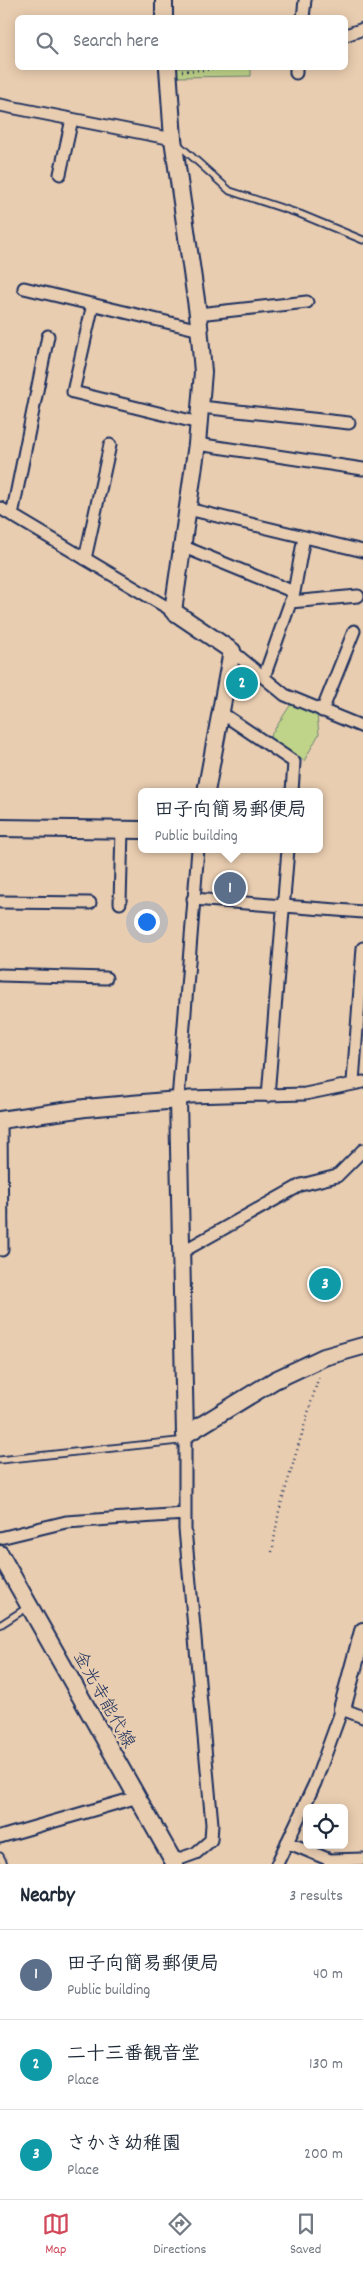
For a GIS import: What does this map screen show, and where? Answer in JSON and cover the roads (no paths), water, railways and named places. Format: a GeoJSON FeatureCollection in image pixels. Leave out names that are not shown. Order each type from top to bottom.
{"type":"FeatureCollection","features":[{"type":"Feature","properties":{"kind":"street"},"geometry":{"type":"LineString","coordinates":[[164,0],[164,15]]}},
{"type":"Feature","properties":{"kind":"street"},"geometry":{"type":"LineString","coordinates":[[302,15],[305,0]]}},
{"type":"Feature","properties":{"kind":"street"},"geometry":{"type":"LineString","coordinates":[[348,34],[363,29]]}},
{"type":"Feature","properties":{"kind":"street"},"geometry":{"type":"LineString","coordinates":[[168,70],[173,139],[199,322],[203,372],[197,444],[184,547],[173,610]]}},
{"type":"Feature","properties":{"kind":"street"},"geometry":{"type":"LineString","coordinates":[[0,105],[173,139]]}},
{"type":"Feature","properties":{"kind":"street"},"geometry":{"type":"LineString","coordinates":[[60,174],[72,119]]}},
{"type":"Feature","properties":{"kind":"street"},"geometry":{"type":"LineString","coordinates":[[24,288],[93,304],[199,322],[307,302]]}},
{"type":"Feature","properties":{"kind":"street"},"geometry":{"type":"LineString","coordinates":[[93,304],[73,392],[200,415],[349,423]]}},
{"type":"Feature","properties":{"kind":"street"},"geometry":{"type":"LineString","coordinates":[[12,515],[48,336]]}},
{"type":"Feature","properties":{"kind":"street"},"geometry":{"type":"LineString","coordinates":[[197,444],[363,469]]}},
{"type":"Feature","properties":{"kind":"street"},"geometry":{"type":"LineString","coordinates":[[85,559],[110,446]]}},
{"type":"Feature","properties":{"kind":"street"},"geometry":{"type":"LineString","coordinates":[[0,508],[173,610],[232,651],[285,695],[363,726]]}},
{"type":"Feature","properties":{"kind":"street"},"geometry":{"type":"LineString","coordinates":[[188,509],[363,551]]}},
{"type":"Feature","properties":{"kind":"street"},"geometry":{"type":"LineString","coordinates":[[264,677],[292,597],[304,537]]}},
{"type":"Feature","properties":{"kind":"street"},"geometry":{"type":"LineString","coordinates":[[184,547],[292,597],[358,596]]}},
{"type":"Feature","properties":{"kind":"street"},"geometry":{"type":"LineString","coordinates":[[322,710],[354,631]]}},
{"type":"Feature","properties":{"kind":"street"},"geometry":{"type":"LineString","coordinates":[[207,788],[232,651]]}},
{"type":"Feature","properties":{"kind":"street"},"geometry":{"type":"LineString","coordinates":[[220,712],[294,762],[292,788]]}},
{"type":"Feature","properties":{"kind":"street"},"geometry":{"type":"LineString","coordinates":[[0,828],[138,830]]}},
{"type":"Feature","properties":{"kind":"street"},"geometry":{"type":"LineString","coordinates":[[120,903],[122,829]]}},
{"type":"Feature","properties":{"kind":"street"},"geometry":{"type":"LineString","coordinates":[[174,1863],[196,1853],[211,1840],[212,1824],[202,1734],[185,1514],[185,1434],[180,1253],[178,1100],[198,853]]}},
{"type":"Feature","properties":{"kind":"street"},"geometry":{"type":"LineString","coordinates":[[268,1096],[288,853]]}},
{"type":"Feature","properties":{"kind":"street"},"geometry":{"type":"LineString","coordinates":[[193,898],[363,912]]}},
{"type":"Feature","properties":{"kind":"street"},"geometry":{"type":"LineString","coordinates":[[0,902],[90,903]]}},
{"type":"Feature","properties":{"kind":"street"},"geometry":{"type":"LineString","coordinates":[[2,1250],[1,1120],[85,1108],[178,1100],[189,1097],[305,1094],[358,1082],[363,948]]}},
{"type":"Feature","properties":{"kind":"street"},"geometry":{"type":"LineString","coordinates":[[0,975],[106,978]]}},
{"type":"Feature","properties":{"kind":"street"},"geometry":{"type":"LineString","coordinates":[[180,1253],[301,1185],[337,1176],[363,1150]]}},
{"type":"Feature","properties":{"kind":"street"},"geometry":{"type":"LineString","coordinates":[[185,1434],[275,1380],[324,1357],[363,1346]]}},
{"type":"Feature","properties":{"kind":"street"},"geometry":{"type":"LineString","coordinates":[[0,1538],[66,1522],[185,1514]]}},
{"type":"Feature","properties":{"kind":"street","name":"金光寺能代線"},"geometry":{"type":"LineString","coordinates":[[0,1554],[174,1863]]}},
{"type":"Feature","properties":{"kind":"street"},"geometry":{"type":"LineString","coordinates":[[277,1864],[315,1783],[342,1709],[363,1631]]}},
{"type":"Feature","properties":{"kind":"street"},"geometry":{"type":"LineString","coordinates":[[342,1709],[363,1717]]}},
{"type":"Feature","properties":{"kind":"street"},"geometry":{"type":"LineString","coordinates":[[0,1837],[138,1798]]}},
{"type":"Feature","properties":{"kind":"street"},"geometry":{"type":"LineString","coordinates":[[287,1842],[330,1860],[363,1860]]}},
{"type":"Feature","properties":{"kind":"lane"},"geometry":{"type":"LineString","coordinates":[[173,139],[230,191],[291,211],[363,240]]}},
{"type":"Feature","properties":{"kind":"lane"},"geometry":{"type":"LineString","coordinates":[[0,1460],[178,1441],[185,1434]]}},
{"type":"Feature","properties":{"kind":"lane"},"geometry":{"type":"LineString","coordinates":[[0,1625],[30,1606]]}},
{"type":"Feature","properties":{"kind":"lane"},"geometry":{"type":"LineString","coordinates":[[0,1856],[4,1864]]}},
{"type":"Feature","properties":{"kind":"place","name":"二十三番観音堂"},"geometry":{"type":"Point","coordinates":[242,683]}},
{"type":"Feature","properties":{"kind":"place","name":"田子向簡易郵便局"},"geometry":{"type":"Point","coordinates":[230,888]}},
{"type":"Feature","properties":{"kind":"place","name":"さかき幼稚園"},"geometry":{"type":"Point","coordinates":[325,1284]}}]}
